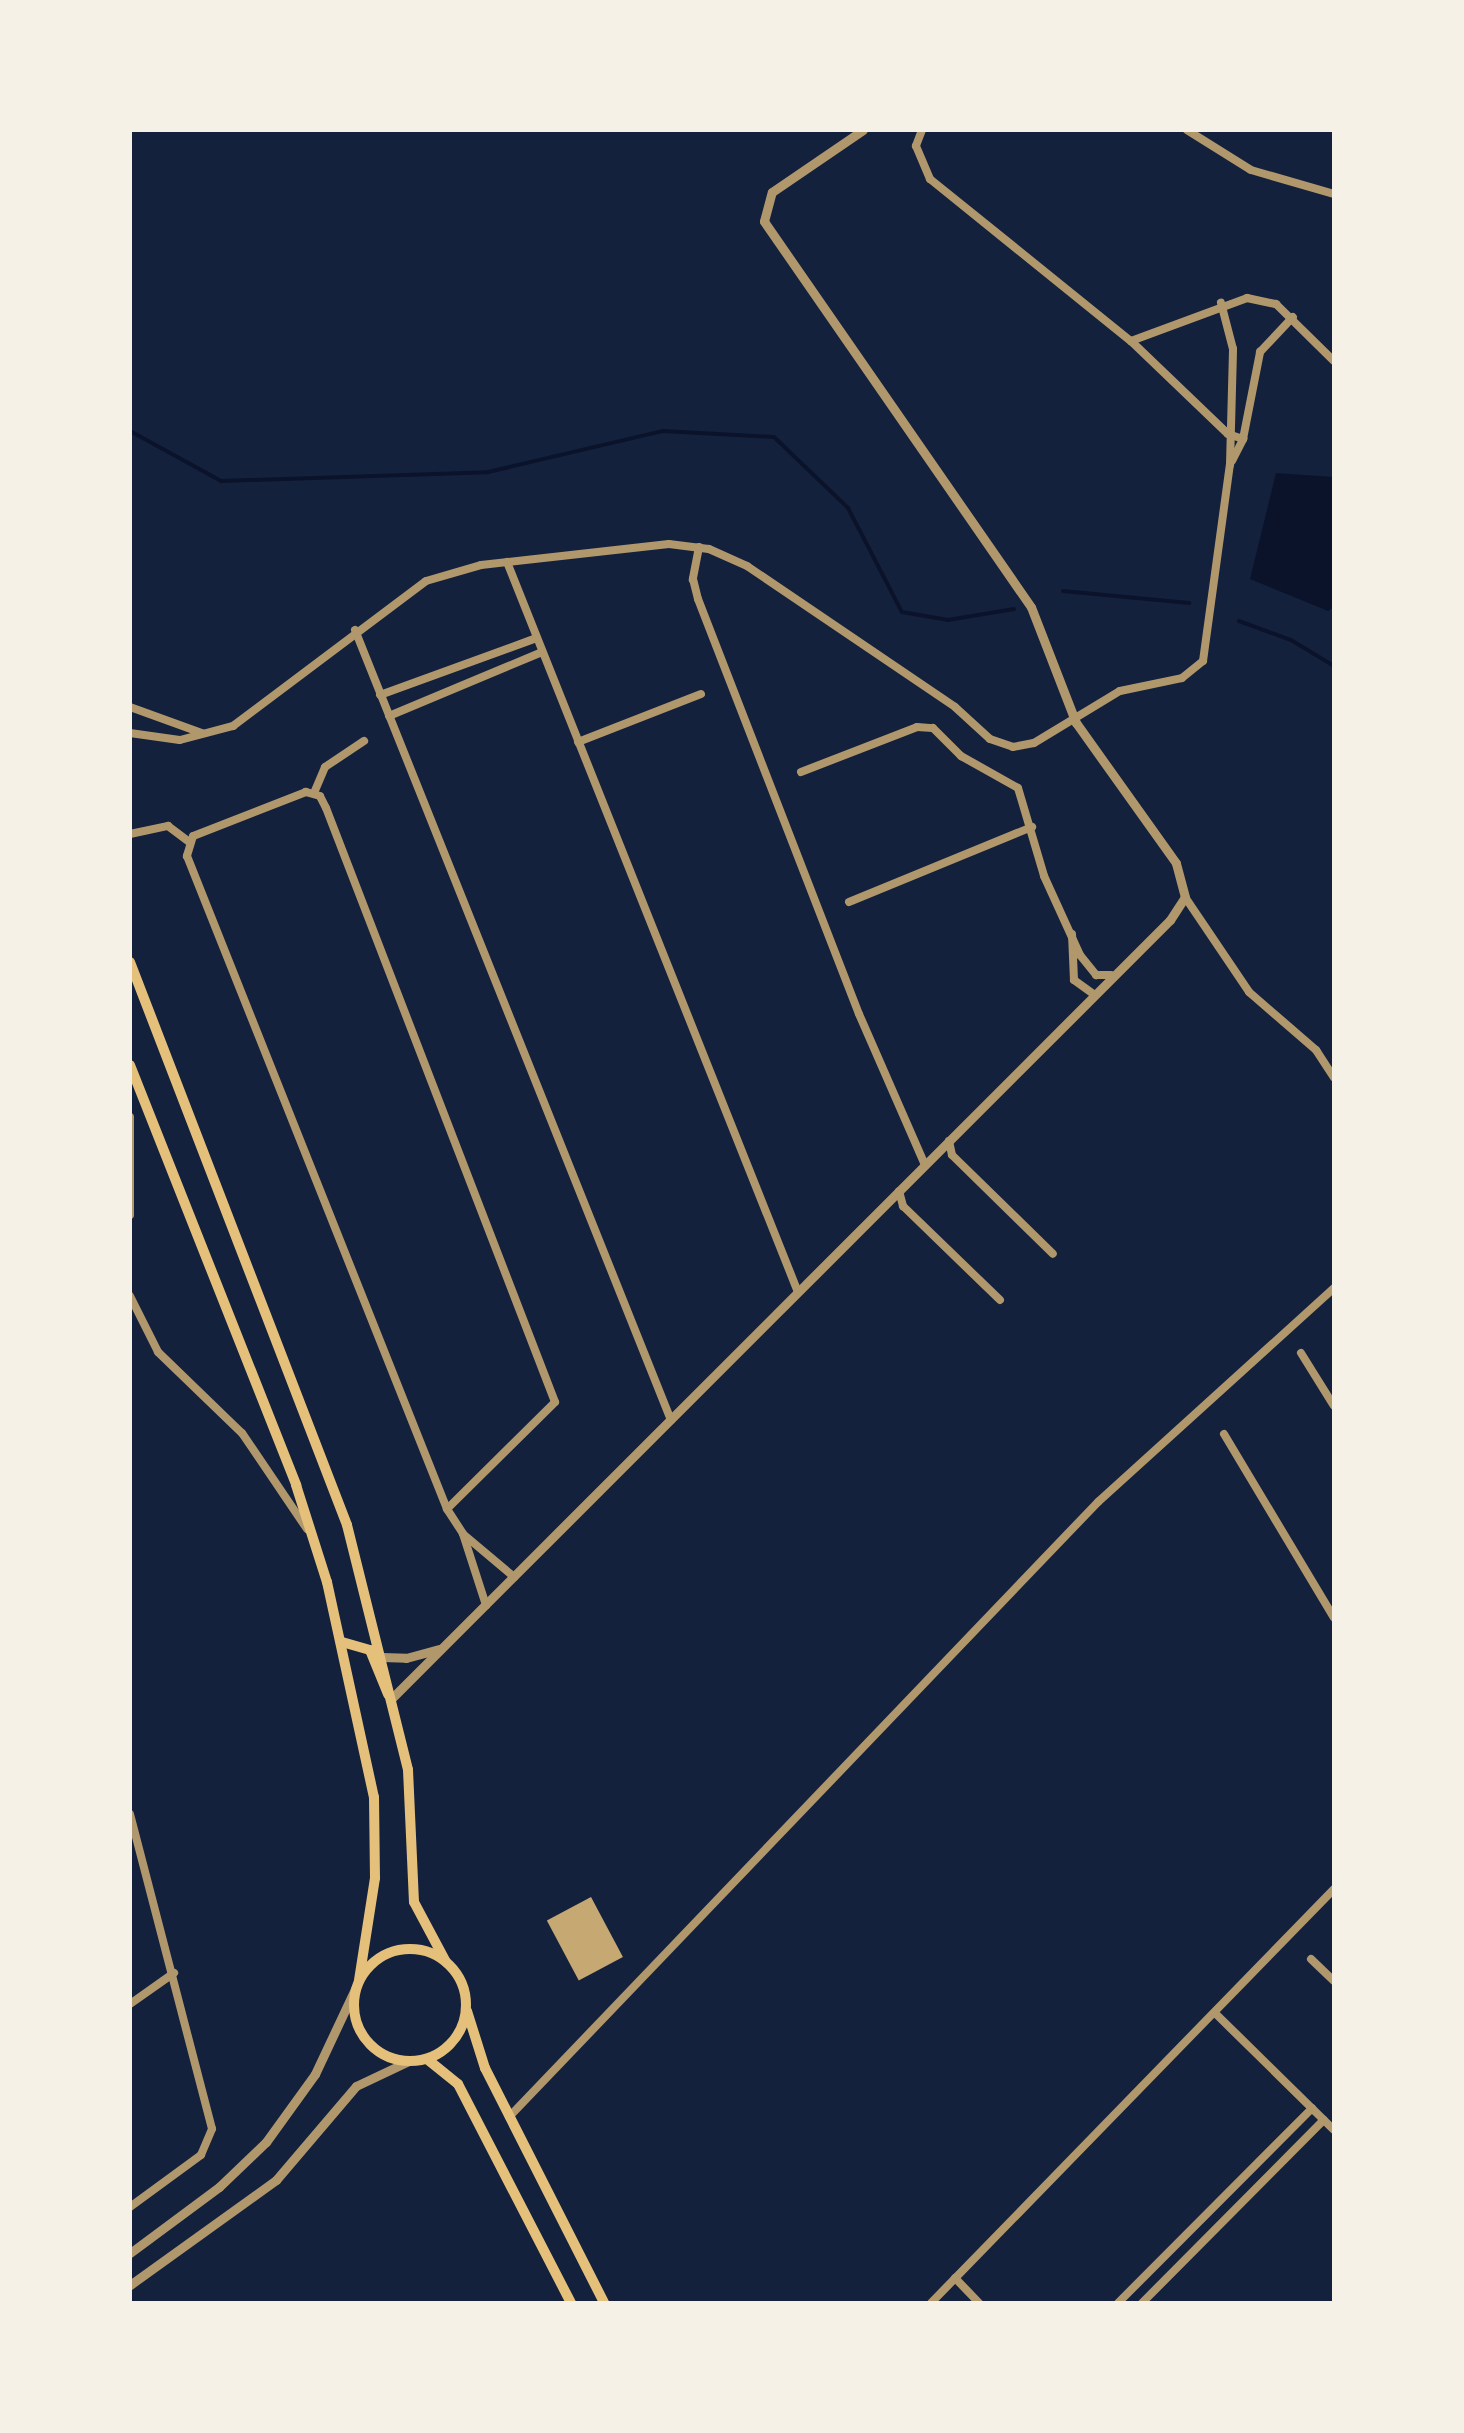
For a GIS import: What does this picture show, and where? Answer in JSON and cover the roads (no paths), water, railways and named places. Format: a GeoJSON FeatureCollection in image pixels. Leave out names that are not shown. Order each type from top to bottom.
{"type":"FeatureCollection","features":[{"type":"Feature","properties":{"kind":"main road"},"geometry":{"type":"LineString","coordinates":[[130,962],[330,1475],[392,1698],[412,1806],[414,1902],[446,1962],[459,1978],[466,2007],[509,2116],[604,2303]]}},
{"type":"Feature","properties":{"kind":"main road"},"geometry":{"type":"LineString","coordinates":[[130,1065],[316,1545],[342,1642],[367,1751],[376,1831],[354,2010],[364,2038],[379,2052],[410,2061],[426,2058],[456,2037],[466,2007]]}},
{"type":"Feature","properties":{"kind":"main road"},"geometry":{"type":"LineString","coordinates":[[342,1642],[370,1650],[392,1698]]}},
{"type":"Feature","properties":{"kind":"main road"},"geometry":{"type":"LineString","coordinates":[[357,1984],[371,1964],[398,1950],[429,1952],[446,1962]]}},
{"type":"Feature","properties":{"kind":"main road"},"geometry":{"type":"LineString","coordinates":[[426,2058],[458,2084],[571,2303]]}},
{"type":"Feature","properties":{"kind":"street"},"geometry":{"type":"LineString","coordinates":[[864,130],[772,192],[764,221],[1031,607],[1076,723],[1176,862],[1185,897],[1249,992],[1316,1050],[1334,1078]]}},
{"type":"Feature","properties":{"kind":"street"},"geometry":{"type":"LineString","coordinates":[[922,130],[916,146],[930,179],[1131,341],[1228,434],[1244,439]]}},
{"type":"Feature","properties":{"kind":"street"},"geometry":{"type":"LineString","coordinates":[[1187,130],[1251,170],[1334,194]]}},
{"type":"Feature","properties":{"kind":"street"},"geometry":{"type":"LineString","coordinates":[[1131,341],[1221,304],[1261,300],[1293,317],[1334,361]]}},
{"type":"Feature","properties":{"kind":"street"},"geometry":{"type":"LineString","coordinates":[[130,733],[180,740],[248,718],[355,630],[426,581],[507,562],[650,544],[699,547],[747,566],[955,707],[997,743],[1034,743],[1076,723],[1120,691],[1182,678],[1204,662],[1230,465],[1233,350],[1221,304]]}},
{"type":"Feature","properties":{"kind":"street"},"geometry":{"type":"LineString","coordinates":[[1230,465],[1244,439],[1260,352],[1293,317]]}},
{"type":"Feature","properties":{"kind":"street"},"geometry":{"type":"LineString","coordinates":[[699,547],[693,579],[698,599],[859,1014],[926,1164]]}},
{"type":"Feature","properties":{"kind":"street"},"geometry":{"type":"LineString","coordinates":[[507,562],[798,1292]]}},
{"type":"Feature","properties":{"kind":"street"},"geometry":{"type":"LineString","coordinates":[[355,630],[671,1420]]}},
{"type":"Feature","properties":{"kind":"street"},"geometry":{"type":"LineString","coordinates":[[380,695],[536,638]]}},
{"type":"Feature","properties":{"kind":"street"},"geometry":{"type":"LineString","coordinates":[[389,716],[542,652]]}},
{"type":"Feature","properties":{"kind":"street"},"geometry":{"type":"LineString","coordinates":[[578,742],[700,694]]}},
{"type":"Feature","properties":{"kind":"street"},"geometry":{"type":"LineString","coordinates":[[130,707],[206,733]]}},
{"type":"Feature","properties":{"kind":"street"},"geometry":{"type":"LineString","coordinates":[[801,772],[929,726],[964,758],[1014,783],[1032,827],[1044,876],[1087,967],[1111,976]]}},
{"type":"Feature","properties":{"kind":"street"},"geometry":{"type":"LineString","coordinates":[[188,841],[314,793],[326,767],[364,742]]}},
{"type":"Feature","properties":{"kind":"street"},"geometry":{"type":"LineString","coordinates":[[314,793],[326,808],[554,1402],[447,1509]]}},
{"type":"Feature","properties":{"kind":"street"},"geometry":{"type":"LineString","coordinates":[[130,834],[168,826],[188,841]]}},
{"type":"Feature","properties":{"kind":"street"},"geometry":{"type":"LineString","coordinates":[[850,902],[1032,827]]}},
{"type":"Feature","properties":{"kind":"street"},"geometry":{"type":"LineString","coordinates":[[188,841],[186,856],[447,1509],[464,1534],[514,1577]]}},
{"type":"Feature","properties":{"kind":"street"},"geometry":{"type":"LineString","coordinates":[[392,1698],[926,1164],[1185,897]]}},
{"type":"Feature","properties":{"kind":"street"},"geometry":{"type":"LineString","coordinates":[[1072,930],[1074,980],[1092,994]]}},
{"type":"Feature","properties":{"kind":"street"},"geometry":{"type":"LineString","coordinates":[[130,1117],[130,1215]]}},
{"type":"Feature","properties":{"kind":"street"},"geometry":{"type":"LineString","coordinates":[[948,1141],[952,1155],[1053,1254]]}},
{"type":"Feature","properties":{"kind":"street"},"geometry":{"type":"LineString","coordinates":[[899,1191],[904,1206],[1000,1300]]}},
{"type":"Feature","properties":{"kind":"street"},"geometry":{"type":"LineString","coordinates":[[509,2116],[1098,1502],[1334,1288]]}},
{"type":"Feature","properties":{"kind":"street"},"geometry":{"type":"LineString","coordinates":[[130,1296],[139,1324],[172,1367],[254,1448],[316,1545]]}},
{"type":"Feature","properties":{"kind":"street"},"geometry":{"type":"LineString","coordinates":[[130,1329],[139,1324]]}},
{"type":"Feature","properties":{"kind":"street"},"geometry":{"type":"LineString","coordinates":[[1300,1353],[1334,1406]]}},
{"type":"Feature","properties":{"kind":"street"},"geometry":{"type":"LineString","coordinates":[[1224,1434],[1334,1618]]}},
{"type":"Feature","properties":{"kind":"street"},"geometry":{"type":"LineString","coordinates":[[464,1534],[486,1605]]}},
{"type":"Feature","properties":{"kind":"street"},"geometry":{"type":"LineString","coordinates":[[382,1657],[406,1658],[443,1648]]}},
{"type":"Feature","properties":{"kind":"street"},"geometry":{"type":"LineString","coordinates":[[130,1814],[212,2129],[201,2155],[130,2206]]}},
{"type":"Feature","properties":{"kind":"street"},"geometry":{"type":"LineString","coordinates":[[931,2303],[1334,1889]]}},
{"type":"Feature","properties":{"kind":"street"},"geometry":{"type":"LineString","coordinates":[[1312,1959],[1334,1981]]}},
{"type":"Feature","properties":{"kind":"street"},"geometry":{"type":"LineString","coordinates":[[130,2004],[174,1973]]}},
{"type":"Feature","properties":{"kind":"street"},"geometry":{"type":"LineString","coordinates":[[130,2254],[219,2188],[266,2142],[315,2074],[357,1984]]}},
{"type":"Feature","properties":{"kind":"street"},"geometry":{"type":"LineString","coordinates":[[1215,2013],[1334,2130]]}},
{"type":"Feature","properties":{"kind":"street"},"geometry":{"type":"LineString","coordinates":[[130,2285],[276,2180],[356,2086],[410,2061]]}},
{"type":"Feature","properties":{"kind":"street"},"geometry":{"type":"LineString","coordinates":[[1118,2303],[1312,2108]]}},
{"type":"Feature","properties":{"kind":"street"},"geometry":{"type":"LineString","coordinates":[[1142,2303],[1324,2120]]}},
{"type":"Feature","properties":{"kind":"street"},"geometry":{"type":"LineString","coordinates":[[1179,2241],[1191,2253]]}},
{"type":"Feature","properties":{"kind":"street"},"geometry":{"type":"LineString","coordinates":[[955,2278],[978,2303]]}},
{"type":"Feature","properties":{"kind":"water"},"geometry":{"type":"Polygon","coordinates":[[[1276,473],[1334,477],[1334,607],[1328,611],[1250,579],[1276,473]]]}},
{"type":"Feature","properties":{"kind":"waterway"},"geometry":{"type":"LineString","coordinates":[[130,431],[221,481],[488,472],[663,431],[774,437],[848,508],[902,612],[948,620],[1014,609]]}},
{"type":"Feature","properties":{"kind":"waterway"},"geometry":{"type":"LineString","coordinates":[[1063,591],[1189,603]]}},
{"type":"Feature","properties":{"kind":"waterway"},"geometry":{"type":"LineString","coordinates":[[1239,621],[1291,640],[1334,666]]}}]}
